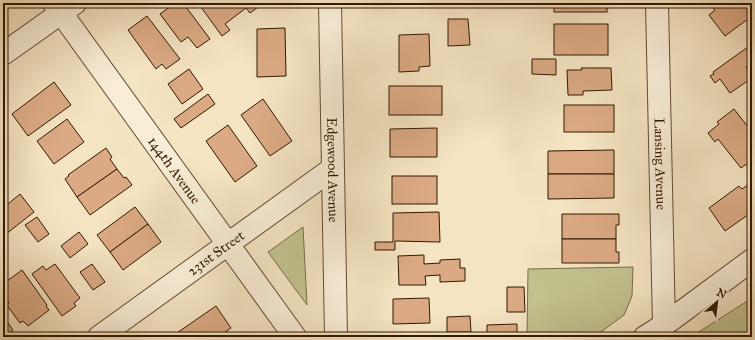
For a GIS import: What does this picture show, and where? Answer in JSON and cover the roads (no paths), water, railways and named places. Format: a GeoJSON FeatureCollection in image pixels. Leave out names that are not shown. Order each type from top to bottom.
{"type":"FeatureCollection","features":[{"type":"Feature","properties":{"kind":"street","name":"Edgewood Avenue"},"geometry":{"type":"LineString","coordinates":[[330,3],[336,337]]}},
{"type":"Feature","properties":{"kind":"street","name":"Lansing Avenue"},"geometry":{"type":"LineString","coordinates":[[657,3],[664,325]]}},
{"type":"Feature","properties":{"kind":"street"},"geometry":{"type":"LineString","coordinates":[[3,54],[63,6]]}},
{"type":"Feature","properties":{"kind":"street","name":"144th Avenue"},"geometry":{"type":"LineString","coordinates":[[63,6],[228,244],[295,337]]}},
{"type":"Feature","properties":{"kind":"street","name":"231st Street"},"geometry":{"type":"LineString","coordinates":[[99,337],[332,168]]}},
{"type":"Feature","properties":{"kind":"street"},"geometry":{"type":"LineString","coordinates":[[645,337],[664,325],[752,260]]}}]}
